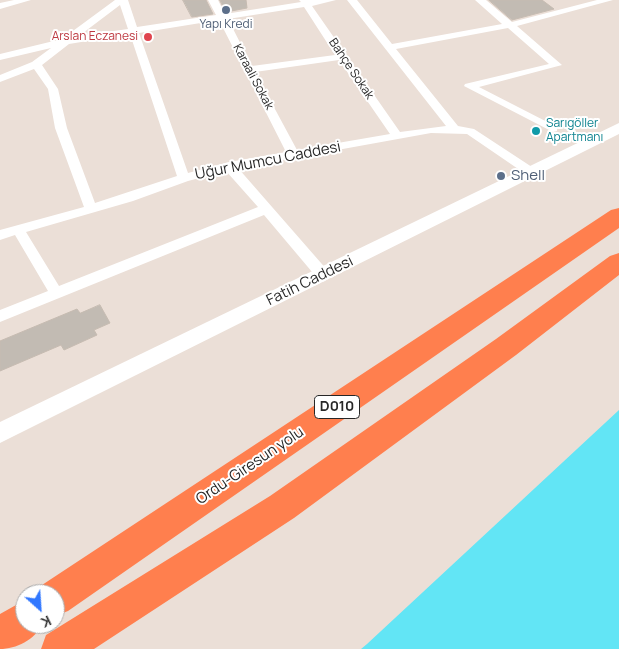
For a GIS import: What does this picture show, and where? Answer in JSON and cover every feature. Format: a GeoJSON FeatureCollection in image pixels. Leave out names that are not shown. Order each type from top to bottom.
{"type":"FeatureCollection","features":[{"type":"Feature","properties":{"kind":"highway","name":"Ordu-Giresun yolu"},"geometry":{"type":"LineString","coordinates":[[65,591],[619,216]]}},
{"type":"Feature","properties":{"kind":"highway"},"geometry":{"type":"LineString","coordinates":[[60,649],[282,507],[619,262]]}},
{"type":"Feature","properties":{"kind":"highway"},"geometry":{"type":"LineString","coordinates":[[0,636],[15,626]]}},
{"type":"Feature","properties":{"kind":"main road","name":"Fatih Caddesi"},"geometry":{"type":"LineString","coordinates":[[0,433],[619,128]]}},
{"type":"Feature","properties":{"kind":"street"},"geometry":{"type":"LineString","coordinates":[[0,6],[26,0]]}},
{"type":"Feature","properties":{"kind":"street"},"geometry":{"type":"LineString","coordinates":[[0,79],[36,64],[122,0],[184,178]]}},
{"type":"Feature","properties":{"kind":"street","name":"Karaali Sokak"},"geometry":{"type":"LineString","coordinates":[[212,0],[293,155]]}},
{"type":"Feature","properties":{"kind":"street"},"geometry":{"type":"LineString","coordinates":[[0,57],[68,41],[222,18],[306,2],[332,0]]}},
{"type":"Feature","properties":{"kind":"street"},"geometry":{"type":"LineString","coordinates":[[352,0],[454,129]]}},
{"type":"Feature","properties":{"kind":"street"},"geometry":{"type":"LineString","coordinates":[[480,0],[557,65],[469,86],[553,129]]}},
{"type":"Feature","properties":{"kind":"street"},"geometry":{"type":"LineString","coordinates":[[390,47],[510,25],[608,0]]}},
{"type":"Feature","properties":{"kind":"street","name":"Bahçe Sokak"},"geometry":{"type":"LineString","coordinates":[[306,2],[398,137]]}},
{"type":"Feature","properties":{"kind":"street"},"geometry":{"type":"LineString","coordinates":[[248,70],[342,57]]}},
{"type":"Feature","properties":{"kind":"street"},"geometry":{"type":"LineString","coordinates":[[36,64],[53,89],[61,128],[91,209]]}},
{"type":"Feature","properties":{"kind":"street","name":"Uğur Mumcu Caddesi"},"geometry":{"type":"LineString","coordinates":[[0,235],[129,198],[184,178],[229,166],[454,129],[470,131],[531,172]]}},
{"type":"Feature","properties":{"kind":"street"},"geometry":{"type":"LineString","coordinates":[[229,166],[323,275]]}},
{"type":"Feature","properties":{"kind":"street"},"geometry":{"type":"LineString","coordinates":[[0,316],[266,209]]}},
{"type":"Feature","properties":{"kind":"street"},"geometry":{"type":"LineString","coordinates":[[18,229],[56,293]]}},
{"type":"Feature","properties":{"kind":"water"},"geometry":{"type":"Polygon","coordinates":[[[619,410],[619,649],[361,649],[367,644],[619,410]]]}},
{"type":"Feature","properties":{"kind":"building"},"geometry":{"type":"Polygon","coordinates":[[[183,0],[206,0],[213,14],[192,17],[183,0]]]}},
{"type":"Feature","properties":{"kind":"building"},"geometry":{"type":"Polygon","coordinates":[[[220,0],[246,0],[247,8],[226,12],[220,0]]]}},
{"type":"Feature","properties":{"kind":"building"},"geometry":{"type":"Polygon","coordinates":[[[489,0],[542,0],[554,9],[512,20],[489,0]]]}},
{"type":"Feature","properties":{"kind":"building"},"geometry":{"type":"Polygon","coordinates":[[[100,305],[110,323],[94,330],[97,335],[64,350],[61,345],[0,371],[0,341],[77,309],[80,313],[100,305]]]}},
{"type":"Feature","properties":{"kind":"place","name":"Yapı Kredi"},"geometry":{"type":"Point","coordinates":[226,10]}},
{"type":"Feature","properties":{"kind":"place","name":"Arslan Eczanesi"},"geometry":{"type":"Point","coordinates":[148,37]}},
{"type":"Feature","properties":{"kind":"place","name":"Sarıgöller Apartmanı"},"geometry":{"type":"Point","coordinates":[536,131]}},
{"type":"Feature","properties":{"kind":"place","name":"Shell"},"geometry":{"type":"Point","coordinates":[501,176]}}]}
